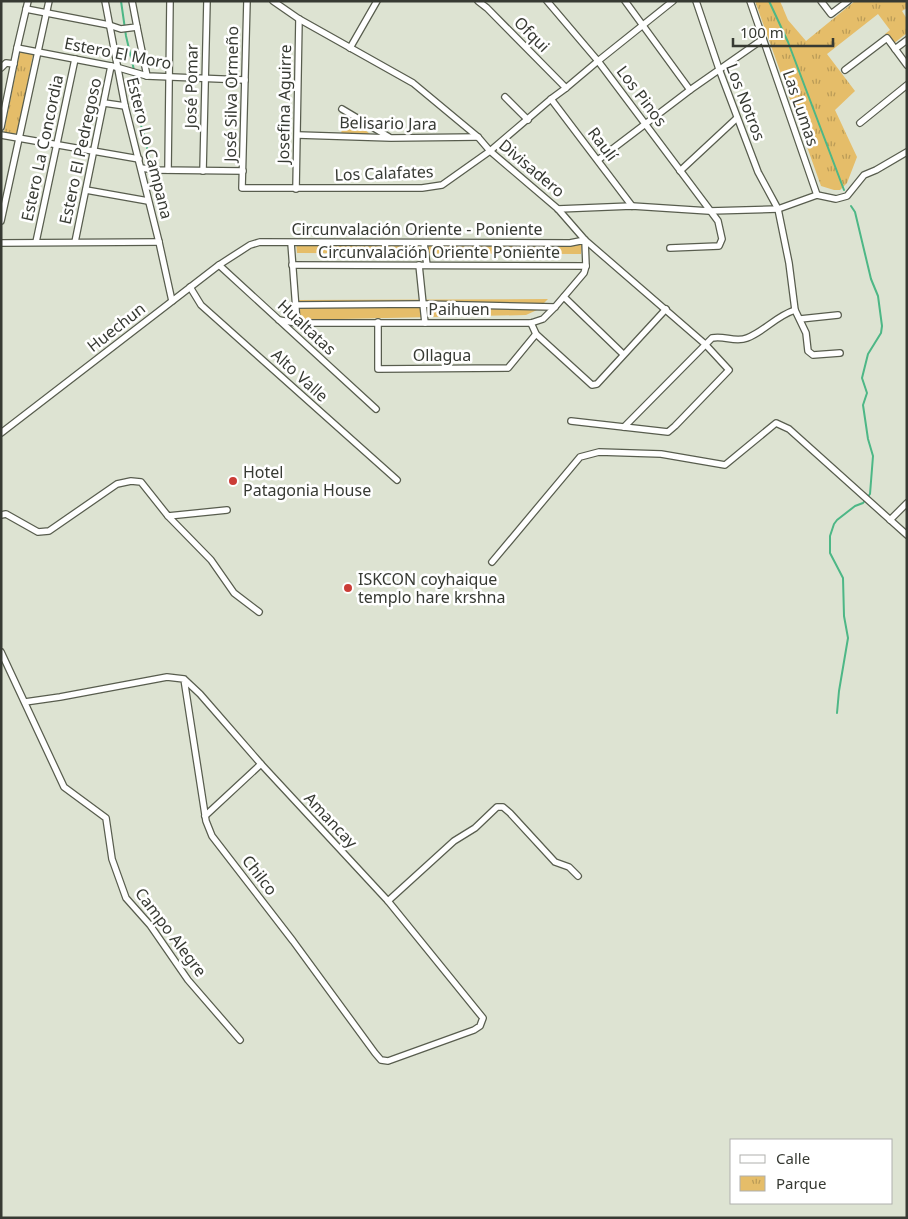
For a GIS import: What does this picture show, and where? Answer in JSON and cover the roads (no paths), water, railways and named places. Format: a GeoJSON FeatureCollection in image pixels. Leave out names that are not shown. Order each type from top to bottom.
{"type":"FeatureCollection","features":[{"type":"Feature","properties":{"kind":"street"},"geometry":{"type":"LineString","coordinates":[[1,127],[28,1]]}},
{"type":"Feature","properties":{"kind":"street"},"geometry":{"type":"LineString","coordinates":[[1,221],[49,1]]}},
{"type":"Feature","properties":{"kind":"street","name":"Estero Lo Campana"},"geometry":{"type":"LineString","coordinates":[[105,1],[114,66],[143,169],[148,201],[172,301]]}},
{"type":"Feature","properties":{"kind":"street"},"geometry":{"type":"LineString","coordinates":[[132,1],[144,75]]}},
{"type":"Feature","properties":{"kind":"street"},"geometry":{"type":"LineString","coordinates":[[168,170],[170,1]]}},
{"type":"Feature","properties":{"kind":"street","name":"José Pomar"},"geometry":{"type":"LineString","coordinates":[[203,171],[207,1]]}},
{"type":"Feature","properties":{"kind":"street","name":"José Silva Ormeño"},"geometry":{"type":"LineString","coordinates":[[242,188],[247,1]]}},
{"type":"Feature","properties":{"kind":"street","name":"Divisadero"},"geometry":{"type":"LineString","coordinates":[[273,1],[299,19],[413,84],[478,137],[490,151],[558,209],[632,206],[709,211],[778,209],[817,195]]}},
{"type":"Feature","properties":{"kind":"street"},"geometry":{"type":"LineString","coordinates":[[350,48],[377,1]]}},
{"type":"Feature","properties":{"kind":"street","name":"Ofqui"},"geometry":{"type":"LineString","coordinates":[[478,1],[566,88]]}},
{"type":"Feature","properties":{"kind":"street","name":"Los Pinos"},"geometry":{"type":"LineString","coordinates":[[547,1],[598,61],[716,218],[720,226],[722,239],[717,246],[670,248]]}},
{"type":"Feature","properties":{"kind":"street"},"geometry":{"type":"LineString","coordinates":[[625,1],[690,90]]}},
{"type":"Feature","properties":{"kind":"street","name":"Los Calafates"},"geometry":{"type":"LineString","coordinates":[[242,188],[422,188],[442,185],[490,151],[551,99],[673,1]]}},
{"type":"Feature","properties":{"kind":"street","name":"Los Notros"},"geometry":{"type":"LineString","coordinates":[[696,1],[719,69],[758,172],[778,209],[789,263],[795,310]]}},
{"type":"Feature","properties":{"kind":"street","name":"Las Lumas"},"geometry":{"type":"LineString","coordinates":[[750,1],[817,195]]}},
{"type":"Feature","properties":{"kind":"street"},"geometry":{"type":"LineString","coordinates":[[821,1],[831,14],[848,1]]}},
{"type":"Feature","properties":{"kind":"street"},"geometry":{"type":"LineString","coordinates":[[26,9],[121,29],[137,27]]}},
{"type":"Feature","properties":{"kind":"street","name":"Josefina Aguirre"},"geometry":{"type":"LineString","coordinates":[[296,189],[299,19]]}},
{"type":"Feature","properties":{"kind":"street"},"geometry":{"type":"LineString","coordinates":[[846,70],[887,38],[907,65]]}},
{"type":"Feature","properties":{"kind":"street"},"geometry":{"type":"LineString","coordinates":[[598,160],[690,90],[763,39]]}},
{"type":"Feature","properties":{"kind":"street"},"geometry":{"type":"LineString","coordinates":[[895,49],[907,40]]}},
{"type":"Feature","properties":{"kind":"street","name":"Estero El Moro"},"geometry":{"type":"LineString","coordinates":[[17,48],[114,66],[144,75],[169,78],[245,80]]}},
{"type":"Feature","properties":{"kind":"street","name":"Estero La Concordia"},"geometry":{"type":"LineString","coordinates":[[36,242],[75,58]]}},
{"type":"Feature","properties":{"kind":"street"},"geometry":{"type":"LineString","coordinates":[[1,68],[6,63],[14,64]]}},
{"type":"Feature","properties":{"kind":"street","name":"Estero El Pedregoso"},"geometry":{"type":"LineString","coordinates":[[75,242],[104,103],[114,66]]}},
{"type":"Feature","properties":{"kind":"street"},"geometry":{"type":"LineString","coordinates":[[860,123],[907,85]]}},
{"type":"Feature","properties":{"kind":"street"},"geometry":{"type":"LineString","coordinates":[[505,97],[528,120]]}},
{"type":"Feature","properties":{"kind":"street","name":"Raulí"},"geometry":{"type":"LineString","coordinates":[[551,99],[632,206]]}},
{"type":"Feature","properties":{"kind":"street"},"geometry":{"type":"LineString","coordinates":[[104,103],[124,106]]}},
{"type":"Feature","properties":{"kind":"street"},"geometry":{"type":"LineString","coordinates":[[342,109],[391,138]]}},
{"type":"Feature","properties":{"kind":"street"},"geometry":{"type":"LineString","coordinates":[[680,171],[737,118]]}},
{"type":"Feature","properties":{"kind":"street"},"geometry":{"type":"LineString","coordinates":[[1,135],[139,159]]}},
{"type":"Feature","properties":{"kind":"street","name":"Belisario Jara"},"geometry":{"type":"LineString","coordinates":[[298,135],[391,138],[478,137]]}},
{"type":"Feature","properties":{"kind":"street"},"geometry":{"type":"LineString","coordinates":[[817,195],[836,199],[847,196],[864,175],[907,152]]}},
{"type":"Feature","properties":{"kind":"street"},"geometry":{"type":"LineString","coordinates":[[143,169],[243,171]]}},
{"type":"Feature","properties":{"kind":"street"},"geometry":{"type":"LineString","coordinates":[[86,190],[148,201]]}},
{"type":"Feature","properties":{"kind":"street","name":"Circunvalación Oriente - Poniente"},"geometry":{"type":"LineString","coordinates":[[558,209],[585,240],[705,344],[729,370],[668,432],[624,427]]}},
{"type":"Feature","properties":{"kind":"street"},"geometry":{"type":"LineString","coordinates":[[585,240],[586,266],[584,273],[543,319],[531,323],[536,334],[592,385],[597,384],[666,309]]}},
{"type":"Feature","properties":{"kind":"street","name":"Circunvalación Oriente - Poniente"},"geometry":{"type":"LineString","coordinates":[[250,245],[260,242],[570,243],[585,240]]}},
{"type":"Feature","properties":{"kind":"street"},"geometry":{"type":"LineString","coordinates":[[1,243],[159,242]]}},
{"type":"Feature","properties":{"kind":"street"},"geometry":{"type":"LineString","coordinates":[[291,243],[297,323]]}},
{"type":"Feature","properties":{"kind":"street"},"geometry":{"type":"LineString","coordinates":[[424,243],[427,265]]}},
{"type":"Feature","properties":{"kind":"street","name":"Huechun"},"geometry":{"type":"LineString","coordinates":[[1,433],[219,265],[250,245]]}},
{"type":"Feature","properties":{"kind":"street","name":"Hualtatas"},"geometry":{"type":"LineString","coordinates":[[219,265],[376,409]]}},
{"type":"Feature","properties":{"kind":"street","name":"Circunvalación Oriente Poniente"},"geometry":{"type":"LineString","coordinates":[[292,265],[586,266]]}},
{"type":"Feature","properties":{"kind":"street"},"geometry":{"type":"LineString","coordinates":[[419,265],[424,323]]}},
{"type":"Feature","properties":{"kind":"street","name":"Alto Valle"},"geometry":{"type":"LineString","coordinates":[[190,287],[202,305],[397,480]]}},
{"type":"Feature","properties":{"kind":"street"},"geometry":{"type":"LineString","coordinates":[[564,297],[623,354]]}},
{"type":"Feature","properties":{"kind":"street"},"geometry":{"type":"LineString","coordinates":[[295,305],[422,304],[555,307]]}},
{"type":"Feature","properties":{"kind":"street"},"geometry":{"type":"LineString","coordinates":[[571,422],[624,427],[712,338],[738,340],[748,338],[782,315],[795,310],[806,333],[810,354],[840,353]]}},
{"type":"Feature","properties":{"kind":"street"},"geometry":{"type":"LineString","coordinates":[[800,319],[838,315]]}},
{"type":"Feature","properties":{"kind":"street","name":"Paihuen"},"geometry":{"type":"LineString","coordinates":[[279,320],[297,323],[531,323]]}},
{"type":"Feature","properties":{"kind":"street","name":"Ollagua"},"geometry":{"type":"LineString","coordinates":[[378,322],[378,368],[508,368],[536,334]]}},
{"type":"Feature","properties":{"kind":"street"},"geometry":{"type":"LineString","coordinates":[[492,562],[580,457],[599,452],[661,454],[726,465],[776,423],[789,429],[907,535]]}},
{"type":"Feature","properties":{"kind":"street"},"geometry":{"type":"LineString","coordinates":[[1,515],[6,514],[38,532],[48,531],[117,484],[131,481],[141,482],[168,516],[211,560],[234,592],[259,612]]}},
{"type":"Feature","properties":{"kind":"street"},"geometry":{"type":"LineString","coordinates":[[890,520],[907,502]]}},
{"type":"Feature","properties":{"kind":"street"},"geometry":{"type":"LineString","coordinates":[[168,516],[227,510]]}},
{"type":"Feature","properties":{"kind":"street","name":"Campo Alegre"},"geometry":{"type":"LineString","coordinates":[[1,652],[64,787],[106,818],[112,859],[126,898],[150,924],[188,980],[240,1040]]}},
{"type":"Feature","properties":{"kind":"street"},"geometry":{"type":"LineString","coordinates":[[25,702],[167,677],[184,679]]}},
{"type":"Feature","properties":{"kind":"street","name":"Amancay"},"geometry":{"type":"LineString","coordinates":[[184,679],[200,694],[261,764],[388,901],[483,1018],[480,1026],[474,1030],[388,1061],[381,1060]]}},
{"type":"Feature","properties":{"kind":"street","name":"Chilco"},"geometry":{"type":"LineString","coordinates":[[184,679],[205,816],[212,836],[381,1060]]}},
{"type":"Feature","properties":{"kind":"street"},"geometry":{"type":"LineString","coordinates":[[205,816],[261,764]]}},
{"type":"Feature","properties":{"kind":"street"},"geometry":{"type":"LineString","coordinates":[[388,901],[454,841],[475,828],[497,807],[502,807],[510,813],[555,862],[569,867],[578,876]]}},
{"type":"Feature","properties":{"kind":"waterway"},"geometry":{"type":"LineString","coordinates":[[121,1],[126,36],[134,70]]}},
{"type":"Feature","properties":{"kind":"waterway"},"geometry":{"type":"LineString","coordinates":[[769,1],[788,42],[844,190]]}},
{"type":"Feature","properties":{"kind":"waterway"},"geometry":{"type":"LineString","coordinates":[[135,75],[130,89],[166,219]]}},
{"type":"Feature","properties":{"kind":"waterway"},"geometry":{"type":"LineString","coordinates":[[837,713],[848,638],[844,616],[843,578],[830,553],[830,536],[837,520],[855,506],[863,503],[870,494],[873,456],[868,439],[863,405],[867,393],[862,378],[868,354],[881,333],[882,326],[878,296],[871,279],[855,212],[851,206]]}},
{"type":"Feature","properties":{"kind":"place","name":"Hotel Patagonia House"},"geometry":{"type":"Point","coordinates":[233,481]}},
{"type":"Feature","properties":{"kind":"place","name":"ISKCON coyhaique templo hare krshna"},"geometry":{"type":"Point","coordinates":[348,588]}}]}
